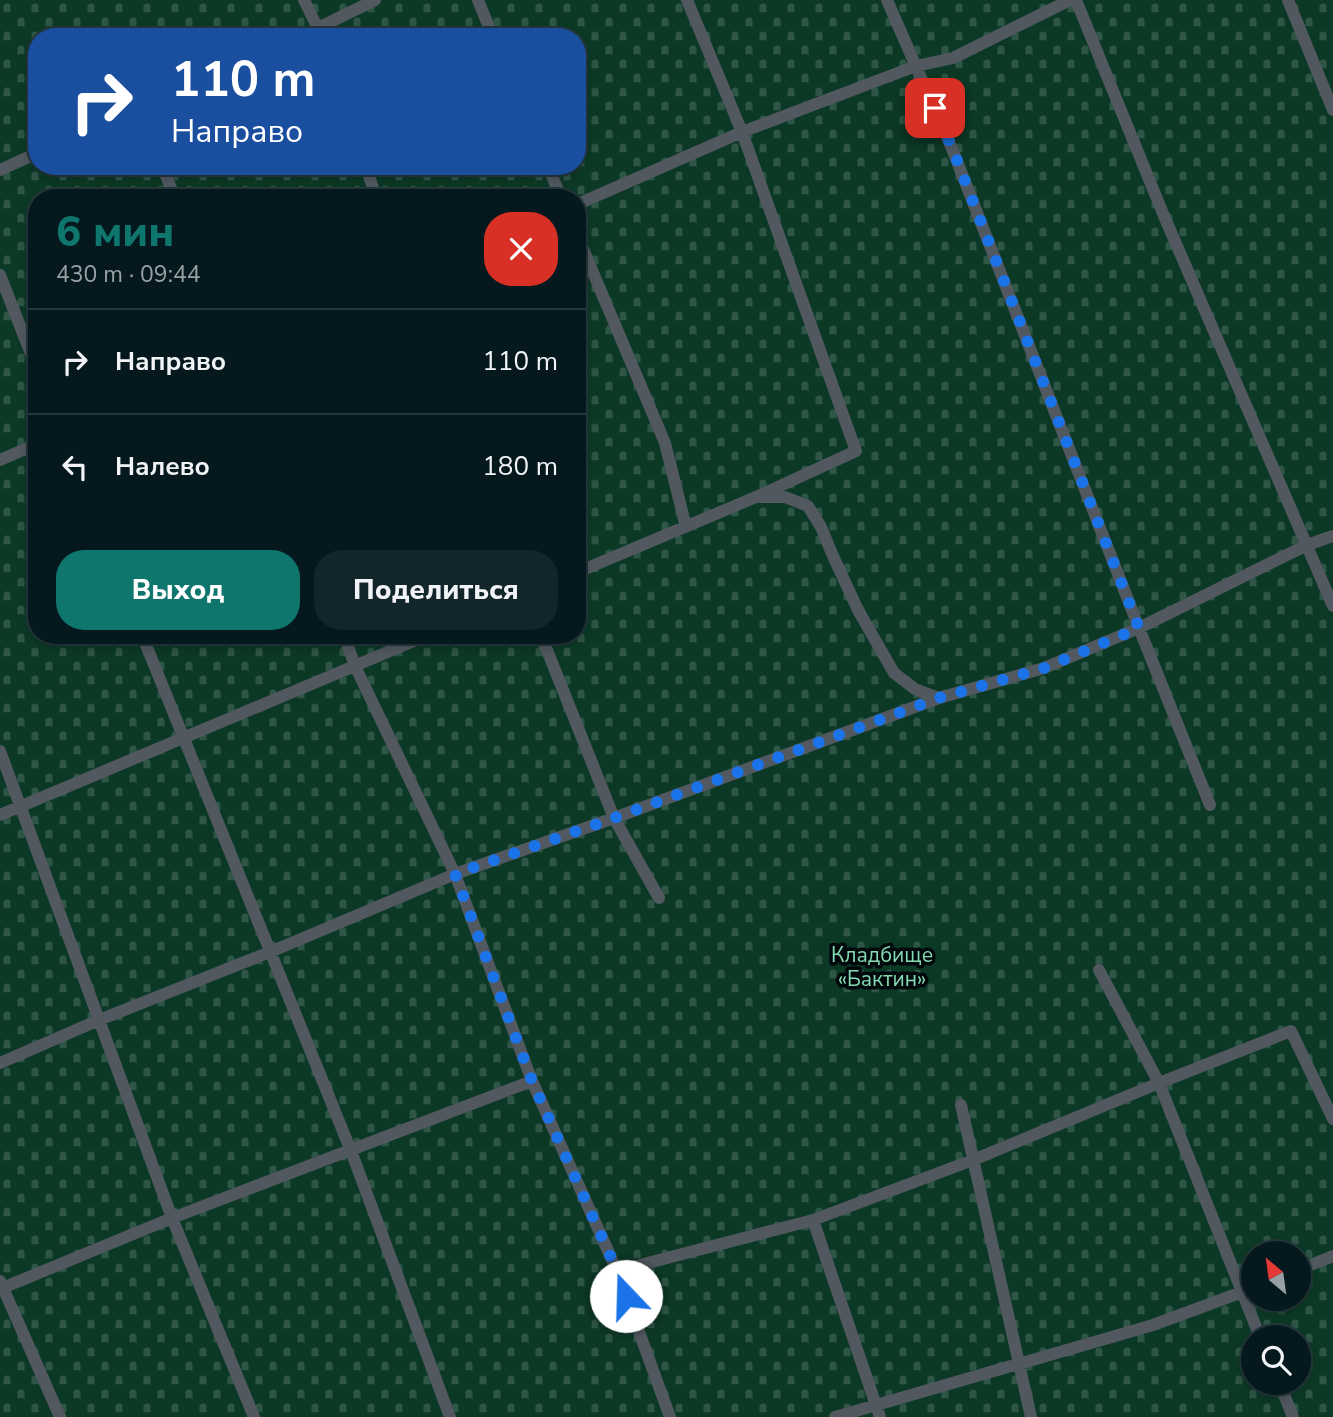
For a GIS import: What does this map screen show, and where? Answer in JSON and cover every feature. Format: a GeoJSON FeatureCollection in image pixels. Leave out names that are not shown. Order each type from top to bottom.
{"type":"FeatureCollection","features":[{"type":"Feature","properties":{"kind":"lane"},"geometry":{"type":"LineString","coordinates":[[304,0],[318,28]]}},
{"type":"Feature","properties":{"kind":"lane"},"geometry":{"type":"LineString","coordinates":[[329,28],[375,0]]}},
{"type":"Feature","properties":{"kind":"lane"},"geometry":{"type":"LineString","coordinates":[[478,0],[489,28]]}},
{"type":"Feature","properties":{"kind":"lane"},"geometry":{"type":"LineString","coordinates":[[586,569],[755,498],[856,451],[742,132],[687,0]]}},
{"type":"Feature","properties":{"kind":"lane"},"geometry":{"type":"LineString","coordinates":[[887,0],[953,150],[1210,805]]}},
{"type":"Feature","properties":{"kind":"lane"},"geometry":{"type":"LineString","coordinates":[[586,200],[742,132],[916,66],[953,58],[1070,0]]}},
{"type":"Feature","properties":{"kind":"lane"},"geometry":{"type":"LineString","coordinates":[[1076,0],[1164,216],[1333,606]]}},
{"type":"Feature","properties":{"kind":"lane"},"geometry":{"type":"LineString","coordinates":[[1288,0],[1333,110]]}},
{"type":"Feature","properties":{"kind":"lane"},"geometry":{"type":"LineString","coordinates":[[0,170],[28,157]]}},
{"type":"Feature","properties":{"kind":"lane"},"geometry":{"type":"LineString","coordinates":[[586,256],[665,443],[686,527]]}},
{"type":"Feature","properties":{"kind":"lane"},"geometry":{"type":"LineString","coordinates":[[0,275],[28,346]]}},
{"type":"Feature","properties":{"kind":"lane"},"geometry":{"type":"LineString","coordinates":[[0,460],[28,448]]}},
{"type":"Feature","properties":{"kind":"lane"},"geometry":{"type":"LineString","coordinates":[[755,498],[785,497],[808,506],[821,527],[858,610],[894,673],[915,689],[939,698]]}},
{"type":"Feature","properties":{"kind":"lane"},"geometry":{"type":"LineString","coordinates":[[0,1063],[455,874],[939,698],[1044,668],[1139,628],[1307,545],[1333,536]]}},
{"type":"Feature","properties":{"kind":"lane"},"geometry":{"type":"LineString","coordinates":[[146,644],[351,1151],[450,1417]]}},
{"type":"Feature","properties":{"kind":"lane"},"geometry":{"type":"LineString","coordinates":[[347,644],[355,666],[455,874],[532,1081],[617,1271],[670,1417]]}},
{"type":"Feature","properties":{"kind":"lane"},"geometry":{"type":"LineString","coordinates":[[0,815],[407,644]]}},
{"type":"Feature","properties":{"kind":"lane"},"geometry":{"type":"LineString","coordinates":[[545,644],[614,818],[659,898]]}},
{"type":"Feature","properties":{"kind":"lane"},"geometry":{"type":"LineString","coordinates":[[0,751],[172,1218],[254,1417]]}},
{"type":"Feature","properties":{"kind":"lane"},"geometry":{"type":"LineString","coordinates":[[1099,970],[1158,1083],[1241,1276]]}},
{"type":"Feature","properties":{"kind":"lane"},"geometry":{"type":"LineString","coordinates":[[617,1271],[813,1220],[973,1160],[1291,1031],[1333,1119]]}},
{"type":"Feature","properties":{"kind":"lane"},"geometry":{"type":"LineString","coordinates":[[60,1417],[1,1286],[532,1081]]}},
{"type":"Feature","properties":{"kind":"lane"},"geometry":{"type":"LineString","coordinates":[[961,1105],[1031,1417]]}},
{"type":"Feature","properties":{"kind":"lane"},"geometry":{"type":"LineString","coordinates":[[813,1220],[878,1412]]}},
{"type":"Feature","properties":{"kind":"lane"},"geometry":{"type":"LineString","coordinates":[[1311,1265],[1333,1256]]}},
{"type":"Feature","properties":{"kind":"lane"},"geometry":{"type":"LineString","coordinates":[[835,1417],[878,1412],[1019,1364],[1153,1325],[1241,1292]]}},
{"type":"Feature","properties":{"kind":"lane"},"geometry":{"type":"LineString","coordinates":[[1284,1395],[1293,1417]]}},
{"type":"Feature","properties":{"kind":"green space","name":"Кладбище «Бактин»"},"geometry":{"type":"Polygon","coordinates":[[[0,0],[1333,0],[1333,1417],[0,1417],[0,0]]]}},
{"type":"Feature","properties":{"kind":"route"},"geometry":{"type":"LineString","coordinates":[[626,1296],[532,1081],[455,874],[939,698],[1044,668],[1139,628],[935,108]]}}]}
